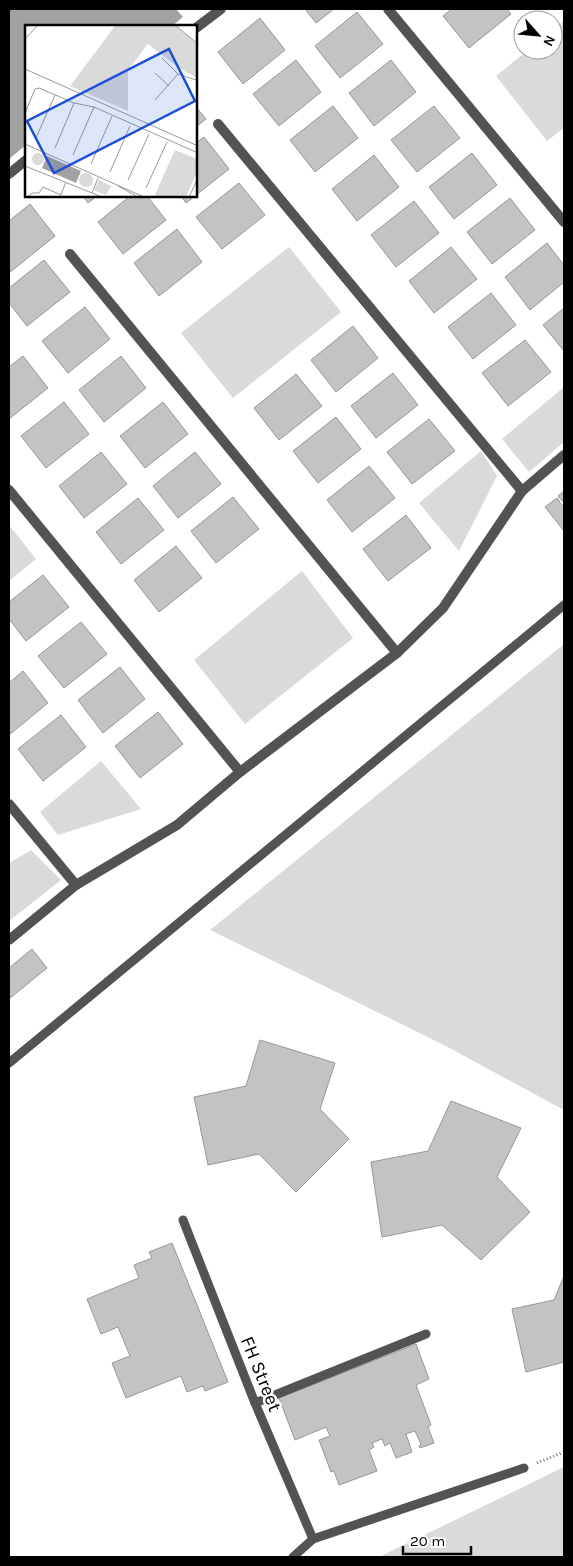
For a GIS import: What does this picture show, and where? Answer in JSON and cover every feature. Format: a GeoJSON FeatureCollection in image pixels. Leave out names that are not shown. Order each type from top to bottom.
{"type":"FeatureCollection","features":[{"type":"Feature","properties":{"kind":"street"},"geometry":{"type":"LineString","coordinates":[[198,26],[221,9]]}},
{"type":"Feature","properties":{"kind":"street"},"geometry":{"type":"LineString","coordinates":[[388,9],[564,222]]}},
{"type":"Feature","properties":{"kind":"street"},"geometry":{"type":"LineString","coordinates":[[218,124],[522,491]]}},
{"type":"Feature","properties":{"kind":"street"},"geometry":{"type":"LineString","coordinates":[[9,174],[25,161]]}},
{"type":"Feature","properties":{"kind":"street"},"geometry":{"type":"LineString","coordinates":[[70,254],[397,653]]}},
{"type":"Feature","properties":{"kind":"street"},"geometry":{"type":"LineString","coordinates":[[9,940],[76,885],[178,825],[240,772],[397,653],[443,608],[522,491],[564,455]]}},
{"type":"Feature","properties":{"kind":"street"},"geometry":{"type":"LineString","coordinates":[[9,490],[240,772]]}},
{"type":"Feature","properties":{"kind":"street"},"geometry":{"type":"LineString","coordinates":[[9,804],[76,885]]}},
{"type":"Feature","properties":{"kind":"lane"},"geometry":{"type":"LineString","coordinates":[[9,1063],[564,605]]}},
{"type":"Feature","properties":{"kind":"lane","name":"FH Street"},"geometry":{"type":"LineString","coordinates":[[183,1220],[255,1403],[313,1538]]}},
{"type":"Feature","properties":{"kind":"lane"},"geometry":{"type":"LineString","coordinates":[[255,1403],[426,1334]]}},
{"type":"Feature","properties":{"kind":"lane"},"geometry":{"type":"LineString","coordinates":[[293,1557],[313,1538],[524,1468]]}},
{"type":"Feature","properties":{"kind":"path"},"geometry":{"type":"LineString","coordinates":[[524,1468],[564,1452]]}},
{"type":"Feature","properties":{"kind":"shaded area"},"geometry":{"type":"Polygon","coordinates":[[[9,9],[176,9],[183,17],[173,25],[25,25],[25,146],[9,159],[9,9]]]}},
{"type":"Feature","properties":{"kind":"shaded area"},"geometry":{"type":"Polygon","coordinates":[[[563,22],[564,128],[547,141],[496,76],[516,60],[563,60],[563,22]]]}},
{"type":"Feature","properties":{"kind":"shaded area"},"geometry":{"type":"Polygon","coordinates":[[[289,247],[341,312],[233,398],[181,333],[289,247]]]}},
{"type":"Feature","properties":{"kind":"shaded area"},"geometry":{"type":"Polygon","coordinates":[[[564,387],[564,442],[529,472],[502,439],[564,387]]]}},
{"type":"Feature","properties":{"kind":"shaded area"},"geometry":{"type":"Polygon","coordinates":[[[481,451],[497,476],[459,551],[419,503],[481,451]]]}},
{"type":"Feature","properties":{"kind":"shaded area"},"geometry":{"type":"Polygon","coordinates":[[[9,525],[36,559],[9,581],[9,525]]]}},
{"type":"Feature","properties":{"kind":"shaded area"},"geometry":{"type":"Polygon","coordinates":[[[302,571],[353,638],[245,724],[194,660],[302,571]]]}},
{"type":"Feature","properties":{"kind":"shaded area"},"geometry":{"type":"Polygon","coordinates":[[[564,644],[564,1110],[442,1044],[210,930],[564,644]]]}},
{"type":"Feature","properties":{"kind":"shaded area"},"geometry":{"type":"Polygon","coordinates":[[[101,761],[141,809],[58,835],[40,812],[101,761]]]}},
{"type":"Feature","properties":{"kind":"shaded area"},"geometry":{"type":"Polygon","coordinates":[[[31,850],[61,880],[9,921],[9,863],[31,850]]]}},
{"type":"Feature","properties":{"kind":"shaded area"},"geometry":{"type":"Polygon","coordinates":[[[564,1467],[564,1557],[379,1557],[564,1467]]]}},
{"type":"Feature","properties":{"kind":"building"},"geometry":{"type":"Polygon","coordinates":[[[305,9],[334,9],[316,23],[305,9]]]}},
{"type":"Feature","properties":{"kind":"building"},"geometry":{"type":"Polygon","coordinates":[[[452,9],[507,9],[511,14],[469,48],[443,16],[452,9]]]}},
{"type":"Feature","properties":{"kind":"building"},"geometry":{"type":"Polygon","coordinates":[[[357,12],[383,44],[340,78],[315,46],[357,12]]]}},
{"type":"Feature","properties":{"kind":"building"},"geometry":{"type":"Polygon","coordinates":[[[260,18],[285,50],[243,84],[218,52],[260,18]]]}},
{"type":"Feature","properties":{"kind":"building"},"geometry":{"type":"Polygon","coordinates":[[[296,60],[321,92],[279,126],[253,94],[296,60]]]}},
{"type":"Feature","properties":{"kind":"building"},"geometry":{"type":"Polygon","coordinates":[[[391,60],[416,92],[374,126],[349,93],[391,60]]]}},
{"type":"Feature","properties":{"kind":"building"},"geometry":{"type":"Polygon","coordinates":[[[333,106],[358,138],[315,172],[290,140],[333,106]]]}},
{"type":"Feature","properties":{"kind":"building"},"geometry":{"type":"Polygon","coordinates":[[[434,106],[460,138],[417,172],[391,140],[434,106]]]}},
{"type":"Feature","properties":{"kind":"building"},"geometry":{"type":"Polygon","coordinates":[[[198,109],[206,119],[198,125],[198,109]]]}},
{"type":"Feature","properties":{"kind":"building"},"geometry":{"type":"Polygon","coordinates":[[[204,137],[229,169],[198,193],[198,142],[204,137]]]}},
{"type":"Feature","properties":{"kind":"building"},"geometry":{"type":"Polygon","coordinates":[[[472,153],[497,185],[454,219],[429,187],[472,153]]]}},
{"type":"Feature","properties":{"kind":"building"},"geometry":{"type":"Polygon","coordinates":[[[374,155],[399,187],[357,221],[332,189],[374,155]]]}},
{"type":"Feature","properties":{"kind":"building"},"geometry":{"type":"Polygon","coordinates":[[[239,183],[265,215],[222,249],[196,217],[239,183]]]}},
{"type":"Feature","properties":{"kind":"building"},"geometry":{"type":"Polygon","coordinates":[[[84,198],[94,198],[88,203],[84,198]]]}},
{"type":"Feature","properties":{"kind":"building"},"geometry":{"type":"Polygon","coordinates":[[[128,198],[149,198],[166,220],[123,254],[98,222],[128,198]]]}},
{"type":"Feature","properties":{"kind":"building"},"geometry":{"type":"Polygon","coordinates":[[[182,198],[192,198],[186,203],[182,198]]]}},
{"type":"Feature","properties":{"kind":"building"},"geometry":{"type":"Polygon","coordinates":[[[510,198],[535,230],[492,264],[467,232],[510,198]]]}},
{"type":"Feature","properties":{"kind":"building"},"geometry":{"type":"Polygon","coordinates":[[[414,201],[439,233],[396,267],[371,235],[414,201]]]}},
{"type":"Feature","properties":{"kind":"building"},"geometry":{"type":"Polygon","coordinates":[[[30,204],[55,236],[9,273],[9,221],[30,204]]]}},
{"type":"Feature","properties":{"kind":"building"},"geometry":{"type":"Polygon","coordinates":[[[177,229],[202,262],[159,296],[134,263],[177,229]]]}},
{"type":"Feature","properties":{"kind":"building"},"geometry":{"type":"Polygon","coordinates":[[[547,243],[564,265],[564,282],[530,310],[505,277],[547,243]]]}},
{"type":"Feature","properties":{"kind":"building"},"geometry":{"type":"Polygon","coordinates":[[[451,247],[477,279],[434,313],[409,281],[451,247]]]}},
{"type":"Feature","properties":{"kind":"building"},"geometry":{"type":"Polygon","coordinates":[[[44,260],[70,292],[27,326],[9,303],[9,288],[44,260]]]}},
{"type":"Feature","properties":{"kind":"building"},"geometry":{"type":"Polygon","coordinates":[[[491,293],[516,325],[473,359],[448,327],[491,293]]]}},
{"type":"Feature","properties":{"kind":"building"},"geometry":{"type":"Polygon","coordinates":[[[85,307],[110,339],[68,373],[42,341],[85,307]]]}},
{"type":"Feature","properties":{"kind":"building"},"geometry":{"type":"Polygon","coordinates":[[[564,308],[564,351],[543,325],[564,308]]]}},
{"type":"Feature","properties":{"kind":"building"},"geometry":{"type":"Polygon","coordinates":[[[353,326],[378,358],[336,392],[311,360],[353,326]]]}},
{"type":"Feature","properties":{"kind":"building"},"geometry":{"type":"Polygon","coordinates":[[[525,340],[551,372],[508,406],[482,373],[525,340]]]}},
{"type":"Feature","properties":{"kind":"building"},"geometry":{"type":"Polygon","coordinates":[[[23,356],[48,388],[9,419],[9,367],[23,356]]]}},
{"type":"Feature","properties":{"kind":"building"},"geometry":{"type":"Polygon","coordinates":[[[121,356],[146,388],[104,422],[79,390],[121,356]]]}},
{"type":"Feature","properties":{"kind":"building"},"geometry":{"type":"Polygon","coordinates":[[[393,373],[418,405],[376,438],[351,406],[393,373]]]}},
{"type":"Feature","properties":{"kind":"building"},"geometry":{"type":"Polygon","coordinates":[[[296,374],[322,406],[279,440],[254,408],[296,374]]]}},
{"type":"Feature","properties":{"kind":"building"},"geometry":{"type":"Polygon","coordinates":[[[64,402],[89,434],[46,468],[21,436],[64,402]]]}},
{"type":"Feature","properties":{"kind":"building"},"geometry":{"type":"Polygon","coordinates":[[[163,402],[188,434],[145,468],[120,436],[163,402]]]}},
{"type":"Feature","properties":{"kind":"building"},"geometry":{"type":"Polygon","coordinates":[[[336,417],[361,449],[318,483],[293,451],[336,417]]]}},
{"type":"Feature","properties":{"kind":"building"},"geometry":{"type":"Polygon","coordinates":[[[429,419],[455,451],[412,484],[387,452],[429,419]]]}},
{"type":"Feature","properties":{"kind":"building"},"geometry":{"type":"Polygon","coordinates":[[[101,452],[127,484],[84,518],[59,486],[101,452]]]}},
{"type":"Feature","properties":{"kind":"building"},"geometry":{"type":"Polygon","coordinates":[[[195,452],[221,484],[178,518],[153,486],[195,452]]]}},
{"type":"Feature","properties":{"kind":"building"},"geometry":{"type":"Polygon","coordinates":[[[369,466],[395,498],[352,532],[327,500],[369,466]]]}},
{"type":"Feature","properties":{"kind":"building"},"geometry":{"type":"Polygon","coordinates":[[[564,491],[564,503],[558,496],[564,491]]]}},
{"type":"Feature","properties":{"kind":"building"},"geometry":{"type":"Polygon","coordinates":[[[233,497],[259,529],[216,563],[191,531],[233,497]]]}},
{"type":"Feature","properties":{"kind":"building"},"geometry":{"type":"Polygon","coordinates":[[[138,498],[164,530],[121,564],[96,532],[138,498]]]}},
{"type":"Feature","properties":{"kind":"building"},"geometry":{"type":"Polygon","coordinates":[[[557,498],[564,508],[564,531],[545,507],[557,498]]]}},
{"type":"Feature","properties":{"kind":"building"},"geometry":{"type":"Polygon","coordinates":[[[406,515],[431,548],[388,581],[363,549],[406,515]]]}},
{"type":"Feature","properties":{"kind":"building"},"geometry":{"type":"Polygon","coordinates":[[[176,546],[202,578],[159,612],[134,580],[176,546]]]}},
{"type":"Feature","properties":{"kind":"building"},"geometry":{"type":"Polygon","coordinates":[[[43,575],[69,607],[26,641],[9,619],[9,602],[43,575]]]}},
{"type":"Feature","properties":{"kind":"building"},"geometry":{"type":"Polygon","coordinates":[[[81,622],[107,654],[64,688],[38,656],[81,622]]]}},
{"type":"Feature","properties":{"kind":"building"},"geometry":{"type":"Polygon","coordinates":[[[120,667],[145,699],[103,733],[78,700],[120,667]]]}},
{"type":"Feature","properties":{"kind":"building"},"geometry":{"type":"Polygon","coordinates":[[[23,671],[48,703],[9,735],[9,683],[23,671]]]}},
{"type":"Feature","properties":{"kind":"building"},"geometry":{"type":"Polygon","coordinates":[[[158,712],[183,744],[140,778],[115,746],[158,712]]]}},
{"type":"Feature","properties":{"kind":"building"},"geometry":{"type":"Polygon","coordinates":[[[61,715],[86,747],[43,781],[18,749],[61,715]]]}},
{"type":"Feature","properties":{"kind":"building"},"geometry":{"type":"Polygon","coordinates":[[[32,949],[47,968],[9,999],[9,968],[32,949]]]}},
{"type":"Feature","properties":{"kind":"building"},"geometry":{"type":"Polygon","coordinates":[[[260,1040],[335,1063],[320,1109],[349,1139],[296,1192],[259,1154],[208,1165],[194,1097],[246,1086],[260,1040]]]}},
{"type":"Feature","properties":{"kind":"building"},"geometry":{"type":"Polygon","coordinates":[[[451,1101],[521,1128],[497,1177],[530,1212],[481,1260],[442,1225],[382,1237],[371,1162],[428,1151],[451,1101]]]}},
{"type":"Feature","properties":{"kind":"building"},"geometry":{"type":"Polygon","coordinates":[[[172,1243],[228,1382],[205,1391],[203,1386],[187,1392],[181,1376],[126,1398],[112,1363],[130,1356],[118,1327],[101,1334],[87,1299],[139,1278],[134,1265],[152,1258],[149,1252],[172,1243]]]}},
{"type":"Feature","properties":{"kind":"building"},"geometry":{"type":"Polygon","coordinates":[[[564,1276],[564,1362],[526,1372],[512,1309],[554,1300],[564,1276]]]}},
{"type":"Feature","properties":{"kind":"building"},"geometry":{"type":"Polygon","coordinates":[[[416,1344],[429,1379],[416,1385],[431,1425],[428,1427],[434,1443],[420,1448],[421,1444],[415,1431],[406,1434],[412,1452],[396,1458],[390,1443],[385,1446],[382,1439],[372,1443],[374,1447],[369,1450],[377,1471],[339,1485],[334,1471],[331,1472],[319,1440],[330,1436],[326,1427],[295,1440],[279,1398],[416,1344]]]}}]}
